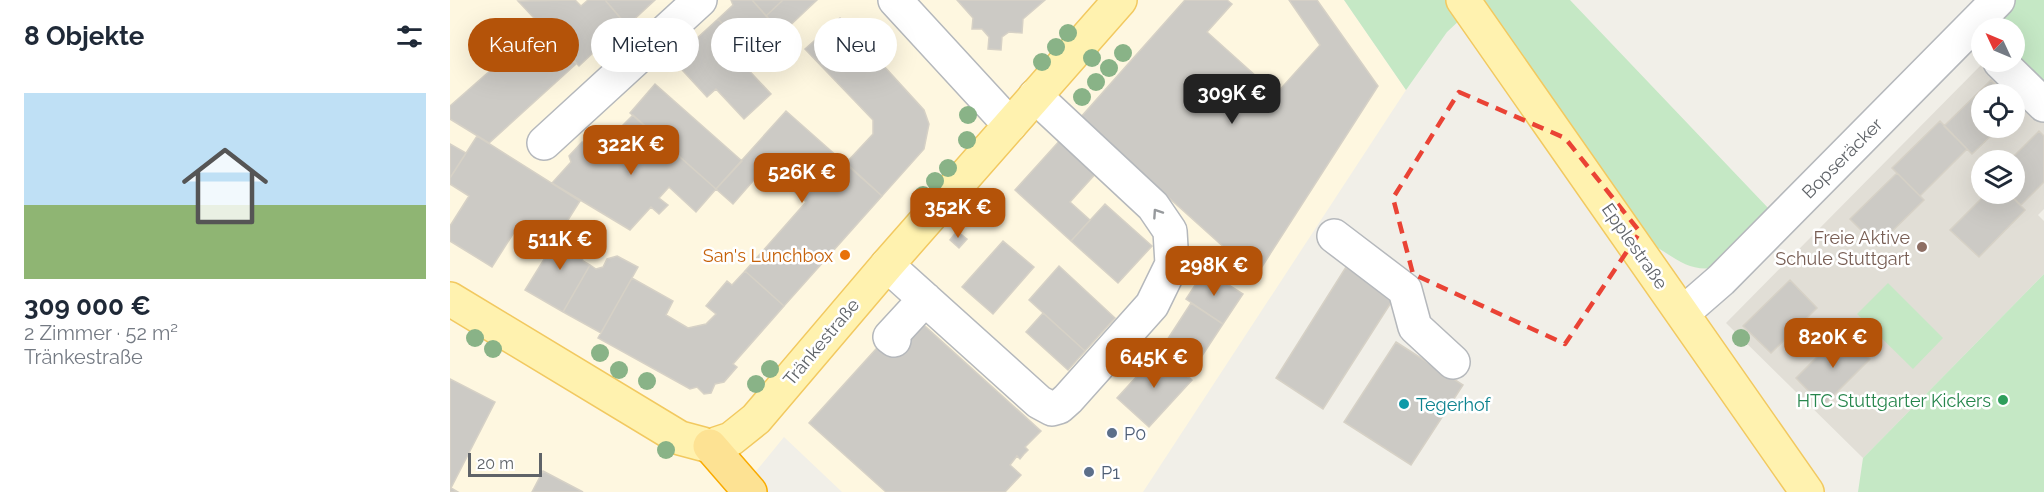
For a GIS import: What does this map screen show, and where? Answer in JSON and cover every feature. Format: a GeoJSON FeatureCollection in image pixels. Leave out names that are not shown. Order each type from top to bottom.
{"type":"FeatureCollection","features":[{"type":"Feature","properties":{"kind":"highway"},"geometry":{"type":"LineString","coordinates":[[710,446],[750,492]]}},
{"type":"Feature","properties":{"kind":"main road","name":"Tränkestraße"},"geometry":{"type":"LineString","coordinates":[[710,446],[731,439],[756,419],[887,265],[1120,0]]}},
{"type":"Feature","properties":{"kind":"main road","name":"Epplestraße"},"geometry":{"type":"LineString","coordinates":[[1463,0],[1807,492]]}},
{"type":"Feature","properties":{"kind":"main road"},"geometry":{"type":"LineString","coordinates":[[450,299],[680,438],[710,446]]}},
{"type":"Feature","properties":{"kind":"street"},"geometry":{"type":"LineString","coordinates":[[544,143],[700,0]]}},
{"type":"Feature","properties":{"kind":"street"},"geometry":{"type":"LineString","coordinates":[[895,0],[1010,125]]}},
{"type":"Feature","properties":{"kind":"street","name":"Bopseräcker"},"geometry":{"type":"LineString","coordinates":[[1986,18],[1998,0]]}},
{"type":"Feature","properties":{"kind":"street","name":"Bopseräcker"},"geometry":{"type":"LineString","coordinates":[[1683,313],[1721,280],[1971,40]]}},
{"type":"Feature","properties":{"kind":"street"},"geometry":{"type":"LineString","coordinates":[[2011,72],[2044,105]]}},
{"type":"Feature","properties":{"kind":"street"},"geometry":{"type":"LineString","coordinates":[[887,265],[1039,402],[1052,409],[1059,407],[1068,399],[1152,305],[1172,264],[1170,231],[1153,206],[1035,96]]}},
{"type":"Feature","properties":{"kind":"street"},"geometry":{"type":"LineString","coordinates":[[1334,236],[1405,290],[1415,327],[1452,362]]}},
{"type":"Feature","properties":{"kind":"street"},"geometry":{"type":"LineString","coordinates":[[894,340],[890,338],[925,299]]}},
{"type":"Feature","properties":{"kind":"highlighted area"},"geometry":{"type":"Polygon","coordinates":[[[1459,92],[1565,138],[1640,232],[1565,344],[1413,274],[1393,198],[1459,92]]]}},
{"type":"Feature","properties":{"kind":"shaded area"},"geometry":{"type":"Polygon","coordinates":[[[450,0],[1344,0],[1406,90],[1143,492],[842,492],[784,437],[739,492],[450,492],[450,0]]]}},
{"type":"Feature","properties":{"kind":"shaded area","name":"Freie Aktive Schule Stuttgart"},"geometry":{"type":"Polygon","coordinates":[[[1974,72],[1997,72],[2009,84],[1971,84],[1971,138],[2025,138],[2025,99],[2044,118],[2044,209],[2038,215],[2044,221],[2044,274],[1863,458],[1726,323],[1974,72]]]}},
{"type":"Feature","properties":{"kind":"green space"},"geometry":{"type":"Polygon","coordinates":[[[1344,0],[1450,0],[1462,18],[1447,32],[1406,90],[1344,0]]]}},
{"type":"Feature","properties":{"kind":"green space"},"geometry":{"type":"Polygon","coordinates":[[[1480,0],[1570,0],[1770,210],[1712,268],[1690,266],[1658,248],[1480,0]]]}},
{"type":"Feature","properties":{"kind":"green space"},"geometry":{"type":"Polygon","coordinates":[[[1980,0],[2044,0],[2044,118],[2019,72],[2025,72],[2025,18],[1971,18],[1971,47],[1951,28],[1980,0]]]}},
{"type":"Feature","properties":{"kind":"green space","name":"HTC Stuttgarter Kickers"},"geometry":{"type":"Polygon","coordinates":[[[2044,274],[2044,492],[1858,492],[1863,458],[2044,274]]]}},
{"type":"Feature","properties":{"kind":"green space"},"geometry":{"type":"Polygon","coordinates":[[[1888,283],[1943,338],[1913,369],[1857,314],[1888,283]]]}},
{"type":"Feature","properties":{"kind":"building"},"geometry":{"type":"Polygon","coordinates":[[[575,0],[581,6],[588,0],[605,0],[621,18],[591,18],[591,55],[579,66],[579,18],[534,18],[518,1],[575,0]]]}},
{"type":"Feature","properties":{"kind":"building"},"geometry":{"type":"Polygon","coordinates":[[[605,0],[655,0],[636,18],[620,18],[605,0]]]}},
{"type":"Feature","properties":{"kind":"building"},"geometry":{"type":"Polygon","coordinates":[[[731,0],[752,0],[768,18],[719,18],[733,5],[731,0]]]}},
{"type":"Feature","properties":{"kind":"building"},"geometry":{"type":"Polygon","coordinates":[[[752,0],[783,0],[766,16],[752,0]]]}},
{"type":"Feature","properties":{"kind":"building"},"geometry":{"type":"Polygon","coordinates":[[[783,0],[817,0],[798,18],[768,18],[766,16],[783,0]]]}},
{"type":"Feature","properties":{"kind":"building"},"geometry":{"type":"Polygon","coordinates":[[[957,0],[1045,0],[1023,19],[1022,33],[1009,32],[1002,37],[1001,50],[988,49],[989,37],[982,29],[972,29],[973,18],[957,0]]]}},
{"type":"Feature","properties":{"kind":"building"},"geometry":{"type":"Polygon","coordinates":[[[1185,0],[1227,0],[1232,4],[1207,32],[1276,94],[1320,45],[1289,0],[1317,0],[1378,86],[1256,276],[1080,118],[1185,0]]]}},
{"type":"Feature","properties":{"kind":"building"},"geometry":{"type":"Polygon","coordinates":[[[711,25],[711,72],[750,72],[771,94],[744,119],[716,89],[707,97],[684,72],[699,72],[699,36],[711,25]]]}},
{"type":"Feature","properties":{"kind":"building"},"geometry":{"type":"Polygon","coordinates":[[[814,41],[814,58],[805,49],[814,41]]]}},
{"type":"Feature","properties":{"kind":"building"},"geometry":{"type":"Polygon","coordinates":[[[489,72],[567,72],[489,143],[450,119],[450,106],[489,72]]]}},
{"type":"Feature","properties":{"kind":"building"},"geometry":{"type":"Polygon","coordinates":[[[827,72],[889,72],[924,110],[929,124],[924,149],[882,196],[846,163],[873,134],[873,120],[827,72]]]}},
{"type":"Feature","properties":{"kind":"building"},"geometry":{"type":"Polygon","coordinates":[[[655,84],[742,161],[716,189],[630,113],[655,84]]]}},
{"type":"Feature","properties":{"kind":"building"},"geometry":{"type":"Polygon","coordinates":[[[1971,100],[1971,138],[1989,138],[1976,150],[1971,150],[1971,153],[1944,126],[1971,100]]]}},
{"type":"Feature","properties":{"kind":"building"},"geometry":{"type":"Polygon","coordinates":[[[786,111],[882,196],[784,306],[745,271],[806,202],[766,166],[733,204],[716,189],[786,111]]]}},
{"type":"Feature","properties":{"kind":"building"},"geometry":{"type":"Polygon","coordinates":[[[633,115],[716,189],[696,212],[669,187],[659,198],[668,205],[659,214],[651,207],[630,230],[552,183],[571,162],[569,156],[582,142],[589,143],[597,151],[633,115]]]}},
{"type":"Feature","properties":{"kind":"building"},"geometry":{"type":"Polygon","coordinates":[[[1940,121],[1967,149],[1920,196],[1892,168],[1940,121]]]}},
{"type":"Feature","properties":{"kind":"building"},"geometry":{"type":"Polygon","coordinates":[[[2039,131],[2044,136],[2044,182],[2025,201],[2025,150],[2020,150],[2039,131]]]}},
{"type":"Feature","properties":{"kind":"building"},"geometry":{"type":"Polygon","coordinates":[[[477,136],[580,201],[551,247],[518,226],[492,267],[450,241],[450,226],[469,196],[450,184],[450,178],[477,136]]]}},
{"type":"Feature","properties":{"kind":"building"},"geometry":{"type":"Polygon","coordinates":[[[1062,138],[1098,171],[1070,202],[1090,220],[1071,241],[1015,190],[1062,138]]]}},
{"type":"Feature","properties":{"kind":"building"},"geometry":{"type":"Polygon","coordinates":[[[450,144],[466,153],[450,178],[450,144]]]}},
{"type":"Feature","properties":{"kind":"building"},"geometry":{"type":"Polygon","coordinates":[[[1897,173],[1924,200],[1877,246],[1850,219],[1897,173]]]}},
{"type":"Feature","properties":{"kind":"building"},"geometry":{"type":"Polygon","coordinates":[[[1105,204],[1152,246],[1118,283],[1071,241],[1105,204]]]}},
{"type":"Feature","properties":{"kind":"building"},"geometry":{"type":"Polygon","coordinates":[[[1976,204],[2019,204],[2025,210],[1979,257],[1950,230],[1976,204]]]}},
{"type":"Feature","properties":{"kind":"building"},"geometry":{"type":"Polygon","coordinates":[[[564,227],[583,237],[586,247],[581,255],[583,261],[590,265],[563,312],[525,290],[564,227]]]}},
{"type":"Feature","properties":{"kind":"building"},"geometry":{"type":"Polygon","coordinates":[[[957,231],[967,239],[959,248],[950,240],[957,231]]]}},
{"type":"Feature","properties":{"kind":"building"},"geometry":{"type":"Polygon","coordinates":[[[1003,241],[1034,267],[993,314],[962,287],[1003,241]]]}},
{"type":"Feature","properties":{"kind":"building"},"geometry":{"type":"Polygon","coordinates":[[[617,256],[638,267],[601,333],[563,312],[590,265],[596,269],[603,267],[607,259],[617,256]]]}},
{"type":"Feature","properties":{"kind":"building"},"geometry":{"type":"Polygon","coordinates":[[[1059,266],[1115,318],[1085,351],[1029,300],[1059,266]]]}},
{"type":"Feature","properties":{"kind":"building"},"geometry":{"type":"Polygon","coordinates":[[[1346,267],[1394,298],[1323,409],[1276,378],[1346,267]]]}},
{"type":"Feature","properties":{"kind":"building"},"geometry":{"type":"Polygon","coordinates":[[[1205,270],[1243,294],[1223,324],[1186,299],[1205,270]]]}},
{"type":"Feature","properties":{"kind":"building"},"geometry":{"type":"Polygon","coordinates":[[[745,271],[784,306],[733,364],[737,367],[724,382],[715,384],[711,393],[704,394],[697,387],[690,389],[598,338],[632,278],[673,301],[666,315],[688,328],[706,324],[716,314],[706,306],[727,281],[732,285],[745,271]]]}},
{"type":"Feature","properties":{"kind":"building"},"geometry":{"type":"Polygon","coordinates":[[[1790,280],[1817,308],[1771,353],[1743,326],[1790,280]]]}},
{"type":"Feature","properties":{"kind":"building"},"geometry":{"type":"Polygon","coordinates":[[[1191,303],[1223,324],[1188,377],[1160,351],[1191,303]]]}},
{"type":"Feature","properties":{"kind":"building"},"geometry":{"type":"Polygon","coordinates":[[[1043,313],[1085,351],[1068,370],[1026,332],[1043,313]]]}},
{"type":"Feature","properties":{"kind":"building"},"geometry":{"type":"Polygon","coordinates":[[[915,317],[1041,431],[1025,447],[1028,450],[1020,459],[1017,456],[1010,465],[1021,475],[1005,492],[886,492],[809,423],[885,339],[915,317]]]}},
{"type":"Feature","properties":{"kind":"building"},"geometry":{"type":"Polygon","coordinates":[[[1842,332],[1870,359],[1823,406],[1796,378],[1842,332]]]}},
{"type":"Feature","properties":{"kind":"building","name":"Tegerhof"},"geometry":{"type":"Polygon","coordinates":[[[1396,342],[1463,385],[1411,465],[1344,422],[1396,342]]]}},
{"type":"Feature","properties":{"kind":"building"},"geometry":{"type":"Polygon","coordinates":[[[1160,351],[1192,380],[1149,427],[1117,398],[1160,351]]]}},
{"type":"Feature","properties":{"kind":"building"},"geometry":{"type":"Polygon","coordinates":[[[450,379],[495,402],[451,488],[458,492],[450,492],[450,379]]]}},
{"type":"Feature","properties":{"kind":"building"},"geometry":{"type":"Polygon","coordinates":[[[543,471],[583,492],[532,492],[543,471]]]}},
{"type":"Feature","properties":{"kind":"place","name":"Freie Aktive Schule Stuttgart"},"geometry":{"type":"Point","coordinates":[1922,247]}},
{"type":"Feature","properties":{"kind":"place","name":"San's Lunchbox"},"geometry":{"type":"Point","coordinates":[845,255]}},
{"type":"Feature","properties":{"kind":"place","name":"HTC Stuttgarter Kickers"},"geometry":{"type":"Point","coordinates":[2003,400]}},
{"type":"Feature","properties":{"kind":"place","name":"Tegerhof"},"geometry":{"type":"Point","coordinates":[1404,404]}},
{"type":"Feature","properties":{"kind":"place","name":"P0"},"geometry":{"type":"Point","coordinates":[1112,433]}},
{"type":"Feature","properties":{"kind":"place","name":"P1"},"geometry":{"type":"Point","coordinates":[1089,472]}}]}
